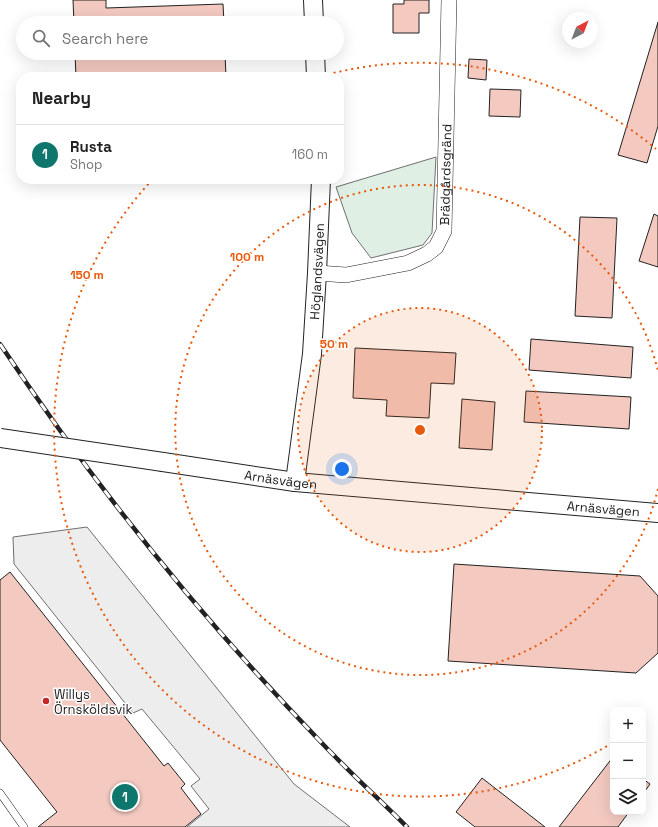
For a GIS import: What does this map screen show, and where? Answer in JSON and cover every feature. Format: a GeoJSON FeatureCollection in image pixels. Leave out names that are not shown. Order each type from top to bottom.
{"type":"FeatureCollection","features":[{"type":"Feature","properties":{"kind":"street"},"geometry":{"type":"LineString","coordinates":[[313,0],[314,16]]}},
{"type":"Feature","properties":{"kind":"street","name":"Brädgårdsgränd"},"geometry":{"type":"LineString","coordinates":[[317,273],[346,276],[408,263],[432,251],[436,247],[444,231],[449,0]]}},
{"type":"Feature","properties":{"kind":"street"},"geometry":{"type":"LineString","coordinates":[[315,60],[316,72]]}},
{"type":"Feature","properties":{"kind":"street","name":"Höglandsvägen"},"geometry":{"type":"LineString","coordinates":[[295,482],[303,436],[312,354],[321,184]]}},
{"type":"Feature","properties":{"kind":"street","name":"Arnäsvägen"},"geometry":{"type":"LineString","coordinates":[[0,438],[295,482],[658,513]]}},
{"type":"Feature","properties":{"kind":"lane"},"geometry":{"type":"LineString","coordinates":[[0,793],[24,827]]}},
{"type":"Feature","properties":{"kind":"green space"},"geometry":{"type":"Polygon","coordinates":[[[436,157],[432,233],[423,245],[371,258],[352,233],[336,187],[436,157]]]}},
{"type":"Feature","properties":{"kind":"shaded area"},"geometry":{"type":"Polygon","coordinates":[[[87,527],[294,784],[350,827],[187,827],[209,809],[191,786],[200,779],[142,709],[133,713],[14,564],[13,537],[87,527]]]}},
{"type":"Feature","properties":{"kind":"building"},"geometry":{"type":"Polygon","coordinates":[[[73,0],[106,0],[106,8],[223,4],[224,16],[74,16],[73,0]]]}},
{"type":"Feature","properties":{"kind":"building"},"geometry":{"type":"Polygon","coordinates":[[[404,0],[429,0],[429,13],[419,13],[419,33],[393,33],[393,4],[404,4],[404,0]]]}},
{"type":"Feature","properties":{"kind":"building"},"geometry":{"type":"Polygon","coordinates":[[[658,22],[658,126],[647,163],[618,155],[658,22]]]}},
{"type":"Feature","properties":{"kind":"building"},"geometry":{"type":"Polygon","coordinates":[[[469,59],[487,60],[486,80],[468,78],[469,59]]]}},
{"type":"Feature","properties":{"kind":"building"},"geometry":{"type":"Polygon","coordinates":[[[75,60],[225,60],[226,72],[76,72],[75,60]]]}},
{"type":"Feature","properties":{"kind":"building"},"geometry":{"type":"Polygon","coordinates":[[[490,89],[521,90],[520,117],[489,116],[490,89]]]}},
{"type":"Feature","properties":{"kind":"building"},"geometry":{"type":"Polygon","coordinates":[[[654,214],[658,216],[658,267],[639,261],[654,214]]]}},
{"type":"Feature","properties":{"kind":"building"},"geometry":{"type":"Polygon","coordinates":[[[580,217],[617,218],[612,318],[575,316],[580,217]]]}},
{"type":"Feature","properties":{"kind":"building"},"geometry":{"type":"Polygon","coordinates":[[[531,339],[633,347],[631,378],[529,370],[531,339]]]}},
{"type":"Feature","properties":{"kind":"building"},"geometry":{"type":"Polygon","coordinates":[[[355,348],[456,353],[454,384],[431,383],[429,418],[386,416],[387,400],[353,398],[355,348]]]}},
{"type":"Feature","properties":{"kind":"building"},"geometry":{"type":"Polygon","coordinates":[[[526,391],[631,397],[629,429],[524,422],[526,391]]]}},
{"type":"Feature","properties":{"kind":"building"},"geometry":{"type":"Polygon","coordinates":[[[462,399],[495,402],[492,450],[459,448],[462,399]]]}},
{"type":"Feature","properties":{"kind":"building"},"geometry":{"type":"Polygon","coordinates":[[[454,564],[640,576],[658,596],[658,653],[636,673],[448,661],[454,564]]]}},
{"type":"Feature","properties":{"kind":"building"},"geometry":{"type":"Polygon","coordinates":[[[10,572],[164,766],[168,763],[185,784],[181,788],[201,814],[185,827],[38,827],[57,812],[0,740],[0,580],[10,572]]]}},
{"type":"Feature","properties":{"kind":"building"},"geometry":{"type":"Polygon","coordinates":[[[610,761],[610,815],[627,815],[618,827],[559,827],[610,761]]]}},
{"type":"Feature","properties":{"kind":"building"},"geometry":{"type":"Polygon","coordinates":[[[482,778],[545,827],[475,827],[456,812],[482,778]]]}},
{"type":"Feature","properties":{"kind":"building"},"geometry":{"type":"Polygon","coordinates":[[[646,781],[650,784],[646,790],[646,781]]]}},
{"type":"Feature","properties":{"kind":"railway"},"geometry":{"type":"LineString","coordinates":[[0,344],[73,448],[111,499],[191,598],[275,694],[340,762],[407,827]]}},
{"type":"Feature","properties":{"kind":"place","name":"Willys Örnsköldsvik"},"geometry":{"type":"Point","coordinates":[46,701]}},
{"type":"Feature","properties":{"kind":"place","name":"Rusta"},"geometry":{"type":"Point","coordinates":[125,797]}}]}
